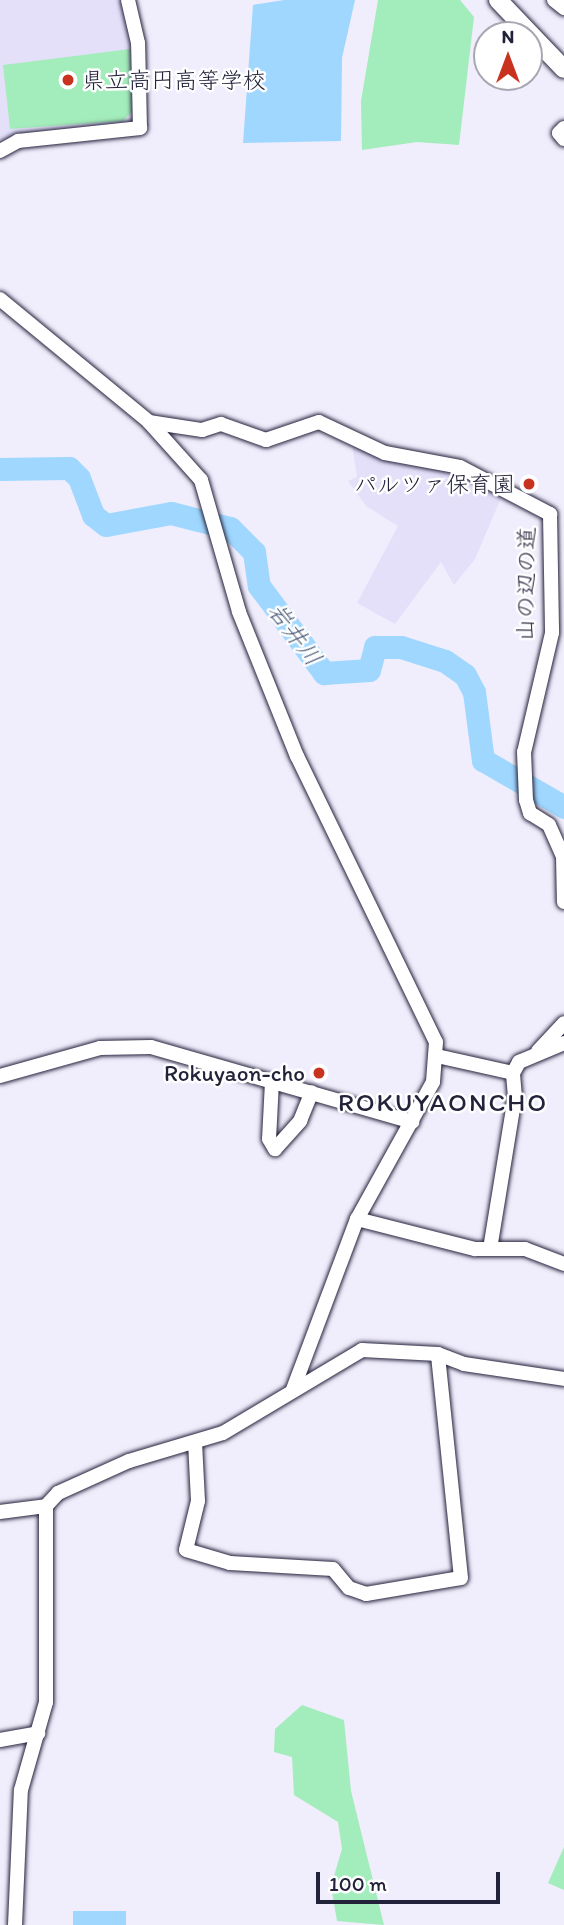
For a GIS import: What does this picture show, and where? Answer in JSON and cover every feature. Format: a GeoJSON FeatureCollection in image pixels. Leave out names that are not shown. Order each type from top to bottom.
{"type":"FeatureCollection","features":[{"type":"Feature","properties":{"kind":"main road"},"geometry":{"type":"LineString","coordinates":[[498,0],[564,69]]}},
{"type":"Feature","properties":{"kind":"street"},"geometry":{"type":"LineString","coordinates":[[0,151],[18,141],[140,128],[138,43],[128,0]]}},
{"type":"Feature","properties":{"kind":"street"},"geometry":{"type":"LineString","coordinates":[[554,0],[564,8]]}},
{"type":"Feature","properties":{"kind":"street"},"geometry":{"type":"LineString","coordinates":[[564,128],[559,133],[564,139]]}},
{"type":"Feature","properties":{"kind":"street"},"geometry":{"type":"LineString","coordinates":[[0,299],[149,422],[201,480],[239,612],[297,756],[436,1042],[433,1082],[357,1219],[293,1389]]}},
{"type":"Feature","properties":{"kind":"street","name":"山の辺の道"},"geometry":{"type":"LineString","coordinates":[[149,422],[202,430],[221,424],[266,440],[319,422],[385,453],[460,467],[550,514],[552,633],[524,752],[526,800],[530,813],[549,825],[563,856],[564,902]]}},
{"type":"Feature","properties":{"kind":"street"},"geometry":{"type":"LineString","coordinates":[[513,1073],[564,1023]]}},
{"type":"Feature","properties":{"kind":"street"},"geometry":{"type":"LineString","coordinates":[[534,1055],[564,1043]]}},
{"type":"Feature","properties":{"kind":"street"},"geometry":{"type":"LineString","coordinates":[[0,1076],[100,1048],[152,1046],[412,1122]]}},
{"type":"Feature","properties":{"kind":"street"},"geometry":{"type":"LineString","coordinates":[[436,1056],[513,1073]]}},
{"type":"Feature","properties":{"kind":"street"},"geometry":{"type":"LineString","coordinates":[[490,1249],[515,1097],[513,1073]]}},
{"type":"Feature","properties":{"kind":"street"},"geometry":{"type":"LineString","coordinates":[[272,1082],[270,1139],[275,1149],[300,1121],[312,1092]]}},
{"type":"Feature","properties":{"kind":"street"},"geometry":{"type":"LineString","coordinates":[[357,1219],[490,1249],[525,1249],[564,1264]]}},
{"type":"Feature","properties":{"kind":"street"},"geometry":{"type":"LineString","coordinates":[[0,1512],[46,1506],[58,1493],[129,1461],[223,1433],[362,1350],[438,1354],[464,1364],[564,1379]]}},
{"type":"Feature","properties":{"kind":"street"},"geometry":{"type":"LineString","coordinates":[[195,1442],[198,1501],[186,1550],[230,1563],[333,1569],[349,1588],[366,1594],[461,1578],[438,1354]]}},
{"type":"Feature","properties":{"kind":"street"},"geometry":{"type":"LineString","coordinates":[[15,1925],[21,1790],[46,1702],[46,1506]]}},
{"type":"Feature","properties":{"kind":"street"},"geometry":{"type":"LineString","coordinates":[[0,1740],[38,1734]]}},
{"type":"Feature","properties":{"kind":"shaded area","name":"県立高円高等学校"},"geometry":{"type":"Polygon","coordinates":[[[0,0],[124,0],[134,43],[134,125],[0,140],[0,0]]]}},
{"type":"Feature","properties":{"kind":"shaded area"},"geometry":{"type":"Polygon","coordinates":[[[352,445],[457,469],[501,498],[475,559],[454,585],[441,562],[395,624],[357,603],[398,526],[366,506],[348,481],[357,477],[352,445]]]}},
{"type":"Feature","properties":{"kind":"green space"},"geometry":{"type":"Polygon","coordinates":[[[378,0],[460,0],[474,17],[459,145],[417,142],[362,150],[361,101],[378,0]]]}},
{"type":"Feature","properties":{"kind":"green space"},"geometry":{"type":"Polygon","coordinates":[[[130,49],[132,112],[123,121],[10,129],[3,65],[130,49]]]}},
{"type":"Feature","properties":{"kind":"green space"},"geometry":{"type":"Polygon","coordinates":[[[302,1705],[344,1720],[351,1791],[384,1925],[337,1921],[331,1886],[342,1849],[338,1822],[294,1795],[292,1757],[274,1752],[275,1729],[302,1705]]]}},
{"type":"Feature","properties":{"kind":"green space"},"geometry":{"type":"Polygon","coordinates":[[[564,1847],[564,1890],[548,1883],[564,1847]]]}},
{"type":"Feature","properties":{"kind":"water"},"geometry":{"type":"Polygon","coordinates":[[[284,0],[355,0],[342,58],[341,141],[243,143],[253,5],[284,0]]]}},
{"type":"Feature","properties":{"kind":"water"},"geometry":{"type":"Polygon","coordinates":[[[73,1911],[126,1911],[126,1925],[73,1925],[73,1911]]]}},
{"type":"Feature","properties":{"kind":"waterway","name":"岩井川"},"geometry":{"type":"LineString","coordinates":[[0,469],[69,468],[79,478],[93,515],[106,525],[171,513],[230,528],[254,552],[259,586],[324,673],[369,670],[375,647],[401,647],[445,661],[465,675],[474,692],[483,760],[564,807]]}},
{"type":"Feature","properties":{"kind":"place","name":"県立高円高等学校"},"geometry":{"type":"Point","coordinates":[68,80]}},
{"type":"Feature","properties":{"kind":"place","name":"パルツァ保育園"},"geometry":{"type":"Point","coordinates":[529,484]}},
{"type":"Feature","properties":{"kind":"place","name":"Rokuyaon-cho"},"geometry":{"type":"Point","coordinates":[319,1073]}},
{"type":"Feature","properties":{"kind":"district","name":"ROKUYAONCHO"},"geometry":{"type":"Point","coordinates":[443,1103]}}]}
